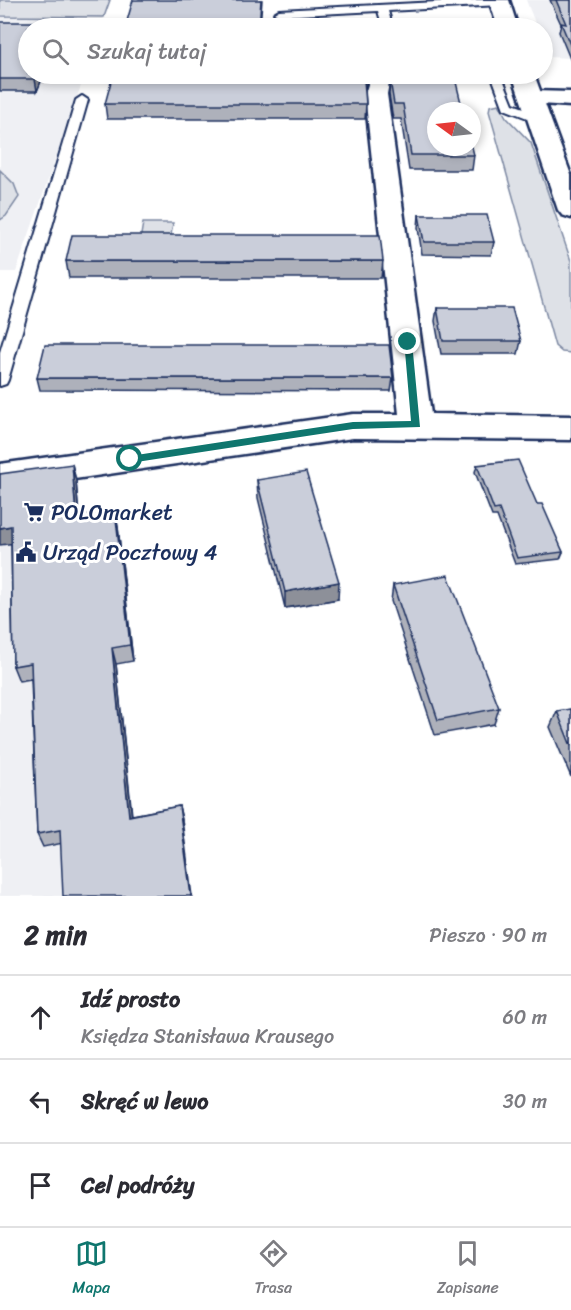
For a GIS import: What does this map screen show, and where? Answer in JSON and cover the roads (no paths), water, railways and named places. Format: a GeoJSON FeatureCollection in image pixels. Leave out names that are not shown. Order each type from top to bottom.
{"type":"FeatureCollection","features":[{"type":"Feature","properties":{"kind":"street"},"geometry":{"type":"LineString","coordinates":[[500,1],[502,18]]}},
{"type":"Feature","properties":{"kind":"street"},"geometry":{"type":"LineString","coordinates":[[381,84],[376,94],[416,425]]}},
{"type":"Feature","properties":{"kind":"street"},"geometry":{"type":"LineString","coordinates":[[527,84],[571,210]]}},
{"type":"Feature","properties":{"kind":"street"},"geometry":{"type":"LineString","coordinates":[[535,108],[571,99]]}},
{"type":"Feature","properties":{"kind":"street"},"geometry":{"type":"LineString","coordinates":[[0,477],[353,426],[571,428]]}},
{"type":"Feature","properties":{"kind":"lane"},"geometry":{"type":"LineString","coordinates":[[279,13],[500,1]]}},
{"type":"Feature","properties":{"kind":"lane"},"geometry":{"type":"LineString","coordinates":[[382,8],[385,18]]}},
{"type":"Feature","properties":{"kind":"lane"},"geometry":{"type":"LineString","coordinates":[[500,84],[508,106],[535,108]]}},
{"type":"Feature","properties":{"kind":"lane"},"geometry":{"type":"LineString","coordinates":[[0,380],[82,100]]}},
{"type":"Feature","properties":{"kind":"place","name":"POLOmarket"},"geometry":{"type":"Point","coordinates":[34,512]}},
{"type":"Feature","properties":{"kind":"place","name":"Urząd Pocztowy 4"},"geometry":{"type":"Point","coordinates":[26,552]}}]}
